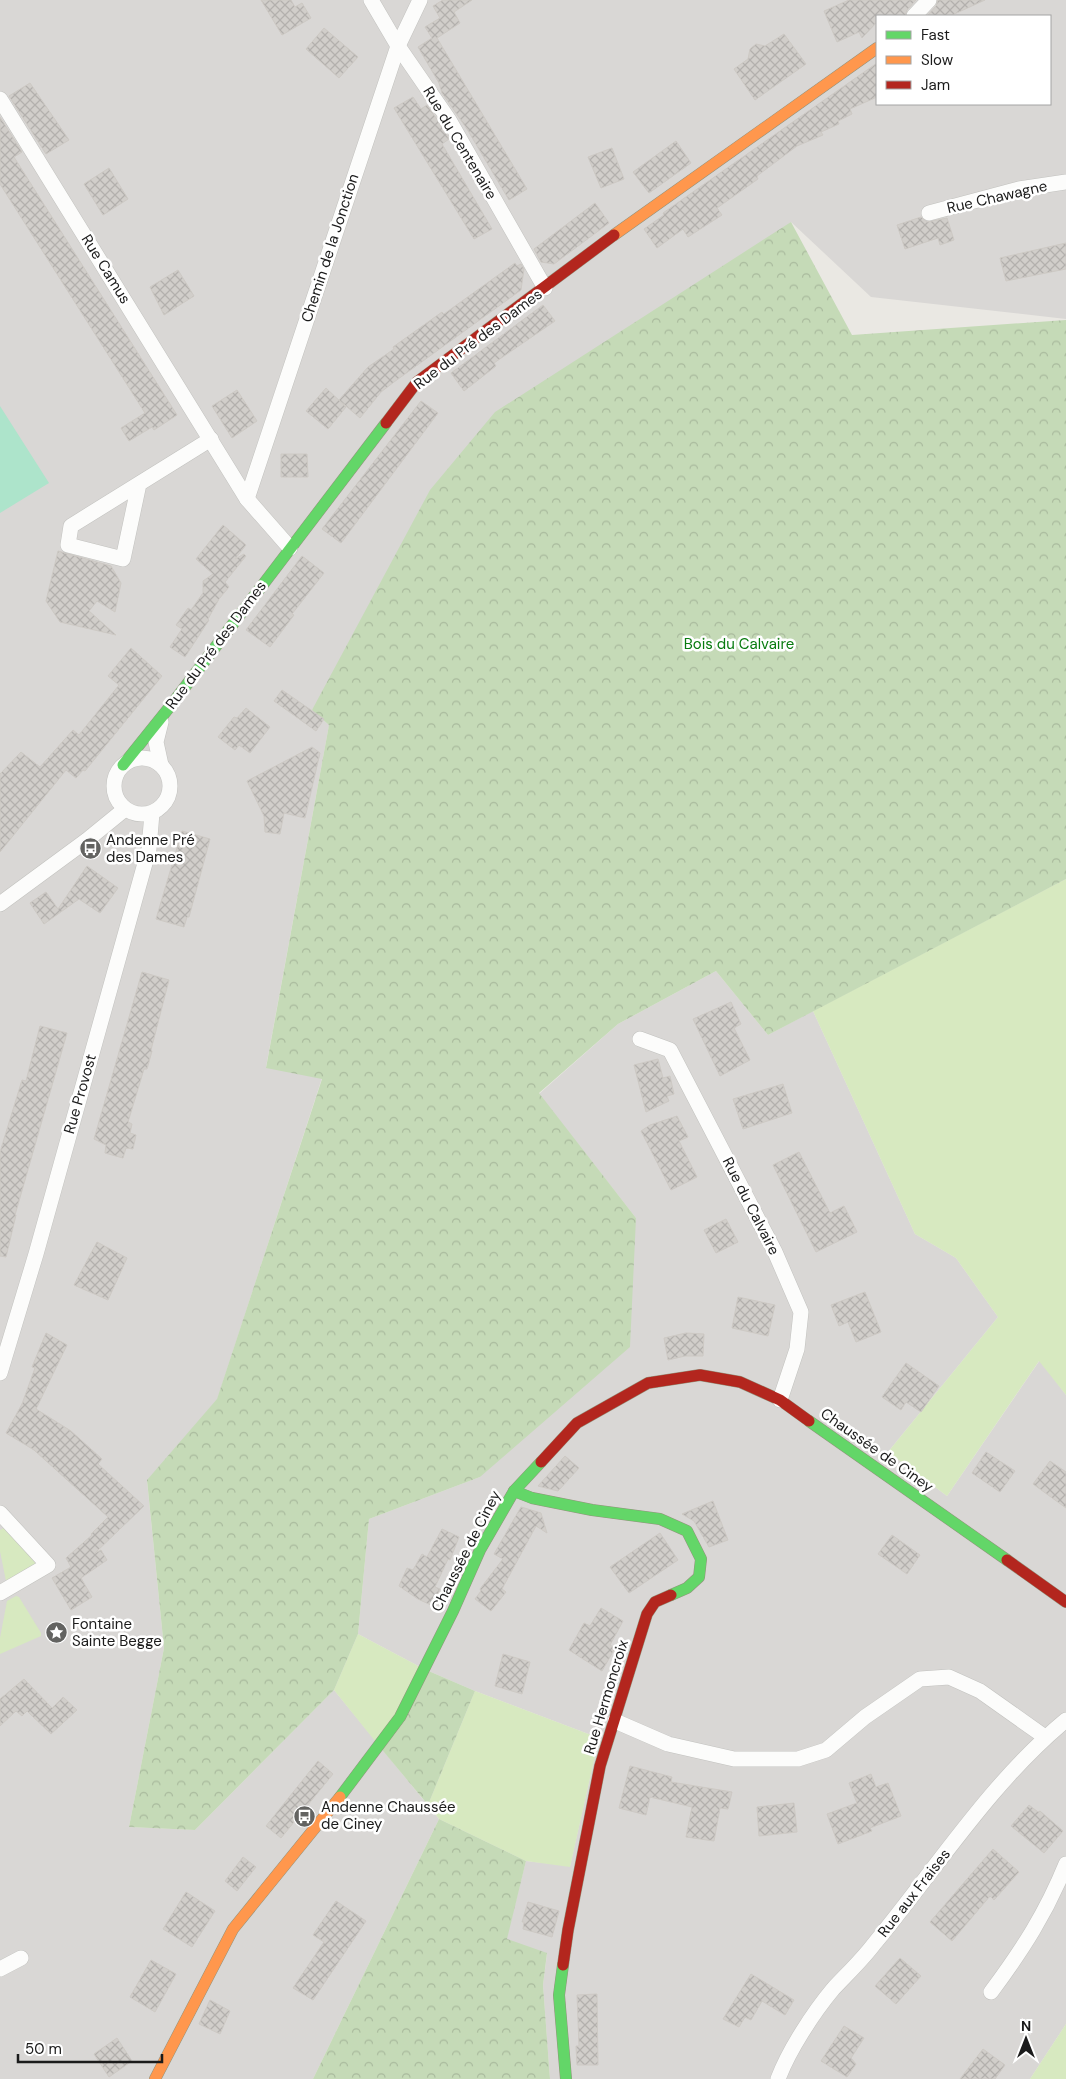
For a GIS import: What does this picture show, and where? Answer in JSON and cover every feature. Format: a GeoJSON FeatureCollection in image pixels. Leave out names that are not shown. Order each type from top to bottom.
{"type":"FeatureCollection","features":[{"type":"Feature","properties":{"kind":"street","name":"Rue du Centenaire"},"geometry":{"type":"LineString","coordinates":[[371,0],[398,46],[449,120],[545,288]]}},
{"type":"Feature","properties":{"kind":"street","name":"Chemin de la Jonction"},"geometry":{"type":"LineString","coordinates":[[247,499],[398,46],[420,0]]}},
{"type":"Feature","properties":{"kind":"street"},"geometry":{"type":"LineString","coordinates":[[915,15],[929,0]]}},
{"type":"Feature","properties":{"kind":"street","name":"Rue du Pré des Dames"},"geometry":{"type":"LineString","coordinates":[[123,765],[162,717],[417,382],[545,288],[642,213],[876,49]]}},
{"type":"Feature","properties":{"kind":"street","name":"Rue Camus"},"geometry":{"type":"LineString","coordinates":[[0,99],[247,499],[290,548]]}},
{"type":"Feature","properties":{"kind":"street","name":"Rue Chawagne"},"geometry":{"type":"LineString","coordinates":[[929,213],[1019,189],[1066,182]]}},
{"type":"Feature","properties":{"kind":"street"},"geometry":{"type":"LineString","coordinates":[[139,484],[122,559],[68,545],[71,526],[211,439]]}},
{"type":"Feature","properties":{"kind":"street","name":"Rue du Pré des Dames"},"geometry":{"type":"LineString","coordinates":[[161,765],[156,742],[162,717]]}},
{"type":"Feature","properties":{"kind":"street"},"geometry":{"type":"LineString","coordinates":[[142,758],[152,759],[161,765],[167,772],[170,782],[170,792],[166,802],[152,813],[143,815],[133,814],[125,809],[118,802],[114,792],[117,772],[123,765],[132,760],[142,758]]}},
{"type":"Feature","properties":{"kind":"street"},"geometry":{"type":"LineString","coordinates":[[0,904],[87,840],[125,809]]}},
{"type":"Feature","properties":{"kind":"street","name":"Rue Provost"},"geometry":{"type":"LineString","coordinates":[[0,1373],[36,1254],[147,858],[152,813]]}},
{"type":"Feature","properties":{"kind":"street","name":"Rue du Calvaire"},"geometry":{"type":"LineString","coordinates":[[640,1039],[670,1050],[775,1252],[801,1312],[797,1349],[780,1400]]}},
{"type":"Feature","properties":{"kind":"street","name":"Chaussée de Ciney"},"geometry":{"type":"LineString","coordinates":[[155,2079],[233,1929],[366,1764],[400,1717],[453,1610],[480,1550],[514,1491],[577,1423],[648,1382],[700,1376],[740,1382],[780,1400],[1066,1602]]}},
{"type":"Feature","properties":{"kind":"street","name":"Rue Hermoncroix"},"geometry":{"type":"LineString","coordinates":[[514,1491],[532,1498],[558,1503],[660,1519],[687,1530],[701,1559],[699,1577],[687,1588],[655,1602],[647,1614],[598,1776],[568,1930],[559,1994],[566,2079]]}},
{"type":"Feature","properties":{"kind":"street"},"geometry":{"type":"LineString","coordinates":[[0,1513],[48,1565],[0,1593]]}},
{"type":"Feature","properties":{"kind":"street"},"geometry":{"type":"LineString","coordinates":[[615,1721],[668,1744],[734,1759],[798,1759],[826,1750],[865,1717],[920,1679],[949,1677],[980,1691],[1045,1737]]}},
{"type":"Feature","properties":{"kind":"street","name":"Rue aux Fraises"},"geometry":{"type":"LineString","coordinates":[[778,2079],[782,2068],[805,2029],[832,1990],[874,1945],[1005,1780],[1045,1737],[1066,1720]]}},
{"type":"Feature","properties":{"kind":"street"},"geometry":{"type":"LineString","coordinates":[[991,1992],[1019,1954],[1047,1909],[1066,1864]]}},
{"type":"Feature","properties":{"kind":"street"},"geometry":{"type":"LineString","coordinates":[[0,1969],[21,1958]]}},
{"type":"Feature","properties":{"kind":"shaded area"},"geometry":{"type":"Polygon","coordinates":[[[0,0],[1066,0],[1066,319],[871,297],[791,222],[312,710],[329,725],[266,1067],[322,1078],[217,1400],[147,1481],[164,1648],[129,1827],[195,1830],[334,1690],[439,1819],[313,2079],[0,2079],[0,0]]]}},
{"type":"Feature","properties":{"kind":"shaded area"},"geometry":{"type":"Polygon","coordinates":[[[716,971],[768,1035],[813,1011],[915,1234],[956,1258],[998,1317],[888,1452],[947,1496],[1040,1360],[1066,1395],[1066,2024],[1030,2079],[550,2079],[543,1985],[547,1954],[506,1940],[526,1861],[570,1866],[599,1738],[475,1691],[424,1669],[358,1634],[369,1519],[480,1477],[636,1218],[539,1094],[618,1024],[716,971]]]}},
{"type":"Feature","properties":{"kind":"green space","name":"Bois du Calvaire"},"geometry":{"type":"Polygon","coordinates":[[[791,222],[852,335],[1066,320],[1066,879],[768,1035],[716,971],[618,1024],[539,1093],[636,1218],[630,1347],[480,1477],[369,1519],[358,1634],[334,1690],[195,1830],[129,1827],[164,1648],[147,1480],[217,1399],[322,1079],[266,1068],[329,725],[312,710],[430,490],[495,412],[791,222]]]}},
{"type":"Feature","properties":{"kind":"green space"},"geometry":{"type":"Polygon","coordinates":[[[0,406],[49,483],[0,513],[0,406]]]}},
{"type":"Feature","properties":{"kind":"green space"},"geometry":{"type":"Polygon","coordinates":[[[1066,879],[1066,1395],[1039,1361],[947,1496],[888,1452],[998,1317],[956,1258],[915,1234],[813,1011],[1066,879]]]}},
{"type":"Feature","properties":{"kind":"green space"},"geometry":{"type":"Polygon","coordinates":[[[4,1528],[41,1562],[6,1581],[0,1551],[0,1530],[4,1528]]]}},
{"type":"Feature","properties":{"kind":"green space"},"geometry":{"type":"Polygon","coordinates":[[[16,1596],[19,1597],[41,1636],[0,1654],[0,1638],[7,1601],[16,1596]]]}},
{"type":"Feature","properties":{"kind":"green space"},"geometry":{"type":"Polygon","coordinates":[[[358,1634],[424,1669],[379,1746],[334,1690],[358,1634]]]}},
{"type":"Feature","properties":{"kind":"green space"},"geometry":{"type":"Polygon","coordinates":[[[424,1669],[475,1691],[428,1805],[379,1746],[424,1669]]]}},
{"type":"Feature","properties":{"kind":"green space"},"geometry":{"type":"Polygon","coordinates":[[[475,1691],[599,1738],[570,1867],[526,1861],[439,1819],[428,1805],[475,1691]]]}},
{"type":"Feature","properties":{"kind":"green space"},"geometry":{"type":"Polygon","coordinates":[[[439,1819],[526,1861],[507,1939],[547,1953],[543,1985],[550,2079],[313,2079],[439,1819]]]}},
{"type":"Feature","properties":{"kind":"green space"},"geometry":{"type":"Polygon","coordinates":[[[1066,2024],[1066,2079],[1030,2079],[1066,2024]]]}},
{"type":"Feature","properties":{"kind":"building"},"geometry":{"type":"Polygon","coordinates":[[[261,0],[291,0],[295,7],[302,3],[311,18],[282,35],[261,0]]]}},
{"type":"Feature","properties":{"kind":"building"},"geometry":{"type":"Polygon","coordinates":[[[443,0],[472,0],[454,12],[460,23],[437,38],[527,189],[509,200],[467,129],[442,93],[439,83],[418,47],[432,38],[425,27],[440,18],[433,6],[443,0]]]}},
{"type":"Feature","properties":{"kind":"building"},"geometry":{"type":"Polygon","coordinates":[[[849,0],[916,0],[907,10],[905,15],[876,15],[876,23],[862,38],[859,32],[837,42],[824,11],[849,0]]]}},
{"type":"Feature","properties":{"kind":"building"},"geometry":{"type":"Polygon","coordinates":[[[938,0],[985,0],[952,15],[928,15],[936,6],[938,0]]]}},
{"type":"Feature","properties":{"kind":"building"},"geometry":{"type":"Polygon","coordinates":[[[324,28],[358,57],[339,78],[306,49],[324,28]]]}},
{"type":"Feature","properties":{"kind":"building"},"geometry":{"type":"Polygon","coordinates":[[[784,34],[806,64],[755,100],[734,69],[748,59],[750,49],[756,44],[765,46],[784,34]]]}},
{"type":"Feature","properties":{"kind":"building"},"geometry":{"type":"Polygon","coordinates":[[[876,64],[876,97],[850,109],[852,114],[838,121],[839,124],[821,132],[823,135],[797,146],[757,176],[758,179],[717,208],[722,215],[688,237],[683,229],[657,248],[644,229],[664,215],[663,213],[876,64]]]}},
{"type":"Feature","properties":{"kind":"building"},"geometry":{"type":"Polygon","coordinates":[[[30,83],[69,140],[46,154],[9,96],[30,83]]]}},
{"type":"Feature","properties":{"kind":"building"},"geometry":{"type":"Polygon","coordinates":[[[413,97],[421,109],[427,105],[441,125],[449,139],[442,144],[492,229],[474,239],[394,108],[413,97]]]}},
{"type":"Feature","properties":{"kind":"building"},"geometry":{"type":"Polygon","coordinates":[[[0,117],[22,152],[14,157],[177,415],[154,430],[152,427],[129,441],[121,428],[145,413],[0,184],[0,117]]]}},
{"type":"Feature","properties":{"kind":"building"},"geometry":{"type":"Polygon","coordinates":[[[676,141],[691,163],[649,193],[633,172],[676,141]]]}},
{"type":"Feature","properties":{"kind":"building"},"geometry":{"type":"Polygon","coordinates":[[[612,148],[624,179],[601,188],[588,157],[612,148]]]}},
{"type":"Feature","properties":{"kind":"building"},"geometry":{"type":"Polygon","coordinates":[[[109,168],[128,199],[103,215],[84,184],[109,168]]]}},
{"type":"Feature","properties":{"kind":"building"},"geometry":{"type":"Polygon","coordinates":[[[595,203],[609,223],[554,264],[541,262],[534,249],[595,203]]]}},
{"type":"Feature","properties":{"kind":"building"},"geometry":{"type":"Polygon","coordinates":[[[921,217],[927,222],[947,218],[954,240],[940,245],[938,238],[905,249],[897,225],[921,217]]]}},
{"type":"Feature","properties":{"kind":"building"},"geometry":{"type":"Polygon","coordinates":[[[1066,243],[1066,269],[1006,281],[1000,258],[1066,243]]]}},
{"type":"Feature","properties":{"kind":"building"},"geometry":{"type":"Polygon","coordinates":[[[515,263],[517,266],[521,264],[524,269],[521,290],[381,392],[360,418],[339,400],[368,367],[394,349],[393,347],[442,312],[444,314],[515,263]]]}},
{"type":"Feature","properties":{"kind":"building"},"geometry":{"type":"Polygon","coordinates":[[[178,270],[194,296],[164,315],[150,287],[178,270]]]}},
{"type":"Feature","properties":{"kind":"building"},"geometry":{"type":"Polygon","coordinates":[[[543,305],[555,321],[494,363],[496,366],[464,391],[451,373],[543,305]]]}},
{"type":"Feature","properties":{"kind":"building"},"geometry":{"type":"Polygon","coordinates":[[[326,388],[346,407],[328,429],[306,411],[326,388]]]}},
{"type":"Feature","properties":{"kind":"building"},"geometry":{"type":"Polygon","coordinates":[[[237,390],[257,421],[232,438],[212,406],[237,390]]]}},
{"type":"Feature","properties":{"kind":"building"},"geometry":{"type":"Polygon","coordinates":[[[421,401],[438,413],[341,543],[322,529],[421,401]]]}},
{"type":"Feature","properties":{"kind":"building"},"geometry":{"type":"Polygon","coordinates":[[[281,454],[307,454],[308,477],[281,477],[281,454]]]}},
{"type":"Feature","properties":{"kind":"building"},"geometry":{"type":"Polygon","coordinates":[[[223,525],[246,545],[235,559],[244,554],[246,556],[225,582],[229,587],[219,599],[209,620],[185,657],[170,647],[182,629],[176,625],[188,608],[191,610],[203,593],[203,581],[213,574],[196,559],[223,525]]]}},
{"type":"Feature","properties":{"kind":"building"},"geometry":{"type":"Polygon","coordinates":[[[58,551],[111,566],[121,583],[115,612],[97,601],[89,611],[116,635],[60,622],[46,601],[58,551]]]}},
{"type":"Feature","properties":{"kind":"building"},"geometry":{"type":"Polygon","coordinates":[[[302,556],[324,573],[292,614],[294,615],[270,647],[246,630],[302,556]]]}},
{"type":"Feature","properties":{"kind":"building"},"geometry":{"type":"Polygon","coordinates":[[[131,648],[162,676],[85,771],[83,770],[76,778],[66,770],[0,852],[0,774],[21,752],[40,767],[73,730],[79,735],[119,685],[108,676],[131,648]]]}},
{"type":"Feature","properties":{"kind":"building"},"geometry":{"type":"Polygon","coordinates":[[[282,690],[324,719],[316,731],[274,701],[282,690]]]}},
{"type":"Feature","properties":{"kind":"building"},"geometry":{"type":"Polygon","coordinates":[[[246,708],[270,727],[250,753],[239,745],[235,750],[218,737],[234,717],[237,718],[246,708]]]}},
{"type":"Feature","properties":{"kind":"building"},"geometry":{"type":"Polygon","coordinates":[[[312,747],[320,753],[305,818],[284,813],[280,834],[265,832],[264,816],[247,781],[312,747]]]}},
{"type":"Feature","properties":{"kind":"building"},"geometry":{"type":"Polygon","coordinates":[[[182,831],[210,839],[189,917],[187,917],[184,927],[156,919],[182,831]]]}},
{"type":"Feature","properties":{"kind":"building"},"geometry":{"type":"Polygon","coordinates":[[[87,866],[118,888],[100,913],[79,899],[44,924],[30,903],[46,892],[58,909],[87,866]]]}},
{"type":"Feature","properties":{"kind":"building"},"geometry":{"type":"Polygon","coordinates":[[[142,972],[169,980],[147,1069],[144,1069],[128,1122],[132,1124],[130,1133],[136,1135],[133,1149],[126,1148],[123,1158],[105,1153],[106,1145],[94,1139],[142,972]]]}},
{"type":"Feature","properties":{"kind":"building"},"geometry":{"type":"Polygon","coordinates":[[[731,1002],[741,1024],[734,1028],[750,1060],[720,1076],[693,1019],[731,1002]]]}},
{"type":"Feature","properties":{"kind":"building"},"geometry":{"type":"Polygon","coordinates":[[[40,1026],[67,1033],[15,1215],[6,1257],[0,1256],[0,1152],[22,1080],[26,1081],[40,1026]]]}},
{"type":"Feature","properties":{"kind":"building"},"geometry":{"type":"Polygon","coordinates":[[[658,1059],[663,1078],[670,1076],[674,1094],[667,1096],[669,1101],[646,1112],[634,1065],[658,1059]]]}},
{"type":"Feature","properties":{"kind":"building"},"geometry":{"type":"Polygon","coordinates":[[[783,1084],[792,1113],[743,1129],[733,1099],[783,1084]]]}},
{"type":"Feature","properties":{"kind":"building"},"geometry":{"type":"Polygon","coordinates":[[[677,1116],[688,1137],[679,1141],[697,1177],[671,1190],[641,1131],[650,1125],[677,1116]]]}},
{"type":"Feature","properties":{"kind":"building"},"geometry":{"type":"Polygon","coordinates":[[[799,1152],[830,1213],[844,1206],[857,1232],[816,1252],[773,1165],[799,1152]]]}},
{"type":"Feature","properties":{"kind":"building"},"geometry":{"type":"Polygon","coordinates":[[[726,1219],[738,1242],[716,1253],[704,1230],[726,1219]]]}},
{"type":"Feature","properties":{"kind":"building"},"geometry":{"type":"Polygon","coordinates":[[[97,1242],[127,1258],[108,1300],[74,1285],[97,1242]]]}},
{"type":"Feature","properties":{"kind":"building"},"geometry":{"type":"Polygon","coordinates":[[[865,1292],[881,1332],[856,1342],[848,1322],[839,1326],[831,1305],[865,1292]]]}},
{"type":"Feature","properties":{"kind":"building"},"geometry":{"type":"Polygon","coordinates":[[[738,1297],[775,1305],[768,1336],[732,1328],[738,1297]]]}},
{"type":"Feature","properties":{"kind":"building"},"geometry":{"type":"Polygon","coordinates":[[[46,1333],[67,1345],[36,1409],[71,1431],[102,1459],[98,1464],[144,1506],[95,1553],[101,1550],[107,1560],[81,1578],[92,1597],[71,1610],[52,1578],[71,1567],[66,1558],[92,1535],[108,1517],[34,1450],[6,1433],[22,1404],[35,1368],[32,1367],[46,1333]]]}},
{"type":"Feature","properties":{"kind":"building"},"geometry":{"type":"Polygon","coordinates":[[[686,1333],[704,1334],[703,1356],[685,1356],[668,1360],[664,1338],[686,1333]]]}},
{"type":"Feature","properties":{"kind":"building"},"geometry":{"type":"Polygon","coordinates":[[[906,1363],[939,1386],[921,1412],[906,1402],[901,1410],[882,1397],[906,1363]]]}},
{"type":"Feature","properties":{"kind":"building"},"geometry":{"type":"Polygon","coordinates":[[[986,1452],[1015,1471],[1000,1492],[972,1473],[986,1452]]]}},
{"type":"Feature","properties":{"kind":"building"},"geometry":{"type":"Polygon","coordinates":[[[565,1456],[579,1468],[558,1491],[538,1486],[565,1456]]]}},
{"type":"Feature","properties":{"kind":"building"},"geometry":{"type":"Polygon","coordinates":[[[1050,1461],[1066,1472],[1066,1508],[1033,1484],[1050,1461]]]}},
{"type":"Feature","properties":{"kind":"building"},"geometry":{"type":"Polygon","coordinates":[[[713,1501],[728,1540],[709,1547],[694,1521],[682,1514],[713,1501]]]}},
{"type":"Feature","properties":{"kind":"building"},"geometry":{"type":"Polygon","coordinates":[[[521,1507],[541,1513],[547,1533],[536,1526],[502,1589],[506,1592],[491,1611],[475,1599],[481,1591],[480,1589],[503,1559],[494,1554],[521,1507]]]}},
{"type":"Feature","properties":{"kind":"building"},"geometry":{"type":"Polygon","coordinates":[[[442,1529],[459,1537],[450,1560],[448,1559],[435,1587],[440,1589],[433,1606],[418,1599],[399,1586],[407,1568],[413,1570],[422,1554],[427,1557],[442,1529]]]}},
{"type":"Feature","properties":{"kind":"building"},"geometry":{"type":"Polygon","coordinates":[[[660,1533],[678,1560],[629,1593],[610,1567],[660,1533]]]}},
{"type":"Feature","properties":{"kind":"building"},"geometry":{"type":"Polygon","coordinates":[[[892,1535],[920,1555],[907,1574],[878,1554],[892,1535]]]}},
{"type":"Feature","properties":{"kind":"building"},"geometry":{"type":"Polygon","coordinates":[[[601,1608],[623,1621],[610,1645],[615,1648],[602,1671],[569,1650],[584,1623],[590,1626],[601,1608]]]}},
{"type":"Feature","properties":{"kind":"building"},"geometry":{"type":"Polygon","coordinates":[[[503,1654],[530,1662],[522,1694],[495,1686],[503,1654]]]}},
{"type":"Feature","properties":{"kind":"building"},"geometry":{"type":"Polygon","coordinates":[[[24,1679],[52,1708],[63,1697],[77,1710],[51,1734],[27,1711],[22,1716],[16,1711],[0,1726],[0,1699],[24,1679]]]}},
{"type":"Feature","properties":{"kind":"building"},"geometry":{"type":"Polygon","coordinates":[[[318,1761],[333,1774],[281,1838],[266,1826],[318,1761]]]}},
{"type":"Feature","properties":{"kind":"building"},"geometry":{"type":"Polygon","coordinates":[[[630,1766],[672,1777],[671,1782],[732,1792],[728,1809],[720,1808],[714,1841],[686,1837],[692,1807],[650,1797],[646,1815],[619,1808],[630,1766]]]}},
{"type":"Feature","properties":{"kind":"building"},"geometry":{"type":"Polygon","coordinates":[[[871,1774],[876,1787],[888,1783],[901,1816],[870,1828],[872,1831],[838,1844],[827,1814],[857,1803],[849,1783],[871,1774]]]}},
{"type":"Feature","properties":{"kind":"building"},"geometry":{"type":"Polygon","coordinates":[[[794,1803],[797,1832],[759,1836],[757,1807],[794,1803]]]}},
{"type":"Feature","properties":{"kind":"building"},"geometry":{"type":"Polygon","coordinates":[[[1029,1805],[1038,1812],[1040,1811],[1063,1831],[1044,1853],[1011,1826],[1029,1805]]]}},
{"type":"Feature","properties":{"kind":"building"},"geometry":{"type":"Polygon","coordinates":[[[993,1849],[1019,1872],[994,1900],[990,1896],[952,1941],[930,1922],[993,1849]]]}},
{"type":"Feature","properties":{"kind":"building"},"geometry":{"type":"Polygon","coordinates":[[[243,1857],[256,1867],[237,1891],[225,1881],[243,1857]]]}},
{"type":"Feature","properties":{"kind":"building"},"geometry":{"type":"Polygon","coordinates":[[[186,1892],[215,1911],[192,1947],[163,1929],[186,1892]]]}},
{"type":"Feature","properties":{"kind":"building"},"geometry":{"type":"Polygon","coordinates":[[[336,1901],[366,1921],[313,2000],[293,1988],[324,1942],[313,1935],[336,1901]]]}},
{"type":"Feature","properties":{"kind":"building"},"geometry":{"type":"Polygon","coordinates":[[[528,1902],[559,1911],[552,1937],[523,1929],[524,1922],[522,1922],[528,1902]]]}},
{"type":"Feature","properties":{"kind":"building"},"geometry":{"type":"Polygon","coordinates":[[[900,1958],[921,1976],[896,2004],[875,1986],[900,1958]]]}},
{"type":"Feature","properties":{"kind":"building"},"geometry":{"type":"Polygon","coordinates":[[[151,1960],[176,1974],[155,2012],[130,1997],[151,1960]]]}},
{"type":"Feature","properties":{"kind":"building"},"geometry":{"type":"Polygon","coordinates":[[[751,1974],[794,2000],[785,2015],[762,2001],[751,2020],[745,2017],[739,2027],[723,2019],[751,1974]]]}},
{"type":"Feature","properties":{"kind":"building"},"geometry":{"type":"Polygon","coordinates":[[[597,1994],[598,2065],[577,2065],[576,2046],[579,2046],[577,1995],[597,1994]]]}},
{"type":"Feature","properties":{"kind":"building"},"geometry":{"type":"Polygon","coordinates":[[[210,2000],[230,2011],[220,2034],[199,2024],[210,2000]]]}},
{"type":"Feature","properties":{"kind":"building"},"geometry":{"type":"Polygon","coordinates":[[[844,2026],[864,2038],[851,2058],[856,2064],[847,2077],[821,2061],[844,2026]]]}},
{"type":"Feature","properties":{"kind":"building"},"geometry":{"type":"Polygon","coordinates":[[[117,2038],[132,2061],[109,2077],[94,2054],[117,2038]]]}},
{"type":"Feature","properties":{"kind":"building"},"geometry":{"type":"Polygon","coordinates":[[[983,2049],[1005,2065],[995,2079],[960,2079],[983,2049]]]}},
{"type":"Feature","properties":{"kind":"traffic: fast"},"geometry":{"type":"LineString","coordinates":[[123,765],[172,704],[386,423]]}},
{"type":"Feature","properties":{"kind":"traffic: fast"},"geometry":{"type":"LineString","coordinates":[[809,1421],[1007,1560]]}},
{"type":"Feature","properties":{"kind":"traffic: fast"},"geometry":{"type":"LineString","coordinates":[[340,1797],[400,1717],[453,1611],[480,1550],[514,1491],[541,1462]]}},
{"type":"Feature","properties":{"kind":"traffic: fast"},"geometry":{"type":"LineString","coordinates":[[514,1491],[532,1498],[592,1510],[660,1519],[687,1531],[701,1559],[699,1577],[687,1588],[671,1595]]}},
{"type":"Feature","properties":{"kind":"traffic: fast"},"geometry":{"type":"LineString","coordinates":[[563,1965],[559,1995],[566,2079]]}},
{"type":"Feature","properties":{"kind":"traffic: slow"},"geometry":{"type":"LineString","coordinates":[[614,235],[876,49]]}},
{"type":"Feature","properties":{"kind":"traffic: slow"},"geometry":{"type":"LineString","coordinates":[[155,2079],[233,1929],[340,1797]]}},
{"type":"Feature","properties":{"kind":"traffic: jam"},"geometry":{"type":"LineString","coordinates":[[386,423],[417,382],[614,235]]}},
{"type":"Feature","properties":{"kind":"traffic: jam"},"geometry":{"type":"LineString","coordinates":[[541,1462],[577,1423],[648,1383],[700,1375],[740,1382],[780,1400],[809,1421]]}},
{"type":"Feature","properties":{"kind":"traffic: jam"},"geometry":{"type":"LineString","coordinates":[[1007,1560],[1066,1602]]}},
{"type":"Feature","properties":{"kind":"traffic: jam"},"geometry":{"type":"LineString","coordinates":[[563,1965],[600,1766],[647,1614],[655,1602],[671,1595]]}},
{"type":"Feature","properties":{"kind":"place","name":"Andenne Pré des Dames"},"geometry":{"type":"Point","coordinates":[90,849]}},
{"type":"Feature","properties":{"kind":"place","name":"Fontaine Sainte Begge"},"geometry":{"type":"Point","coordinates":[56,1633]}},
{"type":"Feature","properties":{"kind":"place","name":"Andenne Chaussée de Ciney"},"geometry":{"type":"Point","coordinates":[305,1816]}}]}
